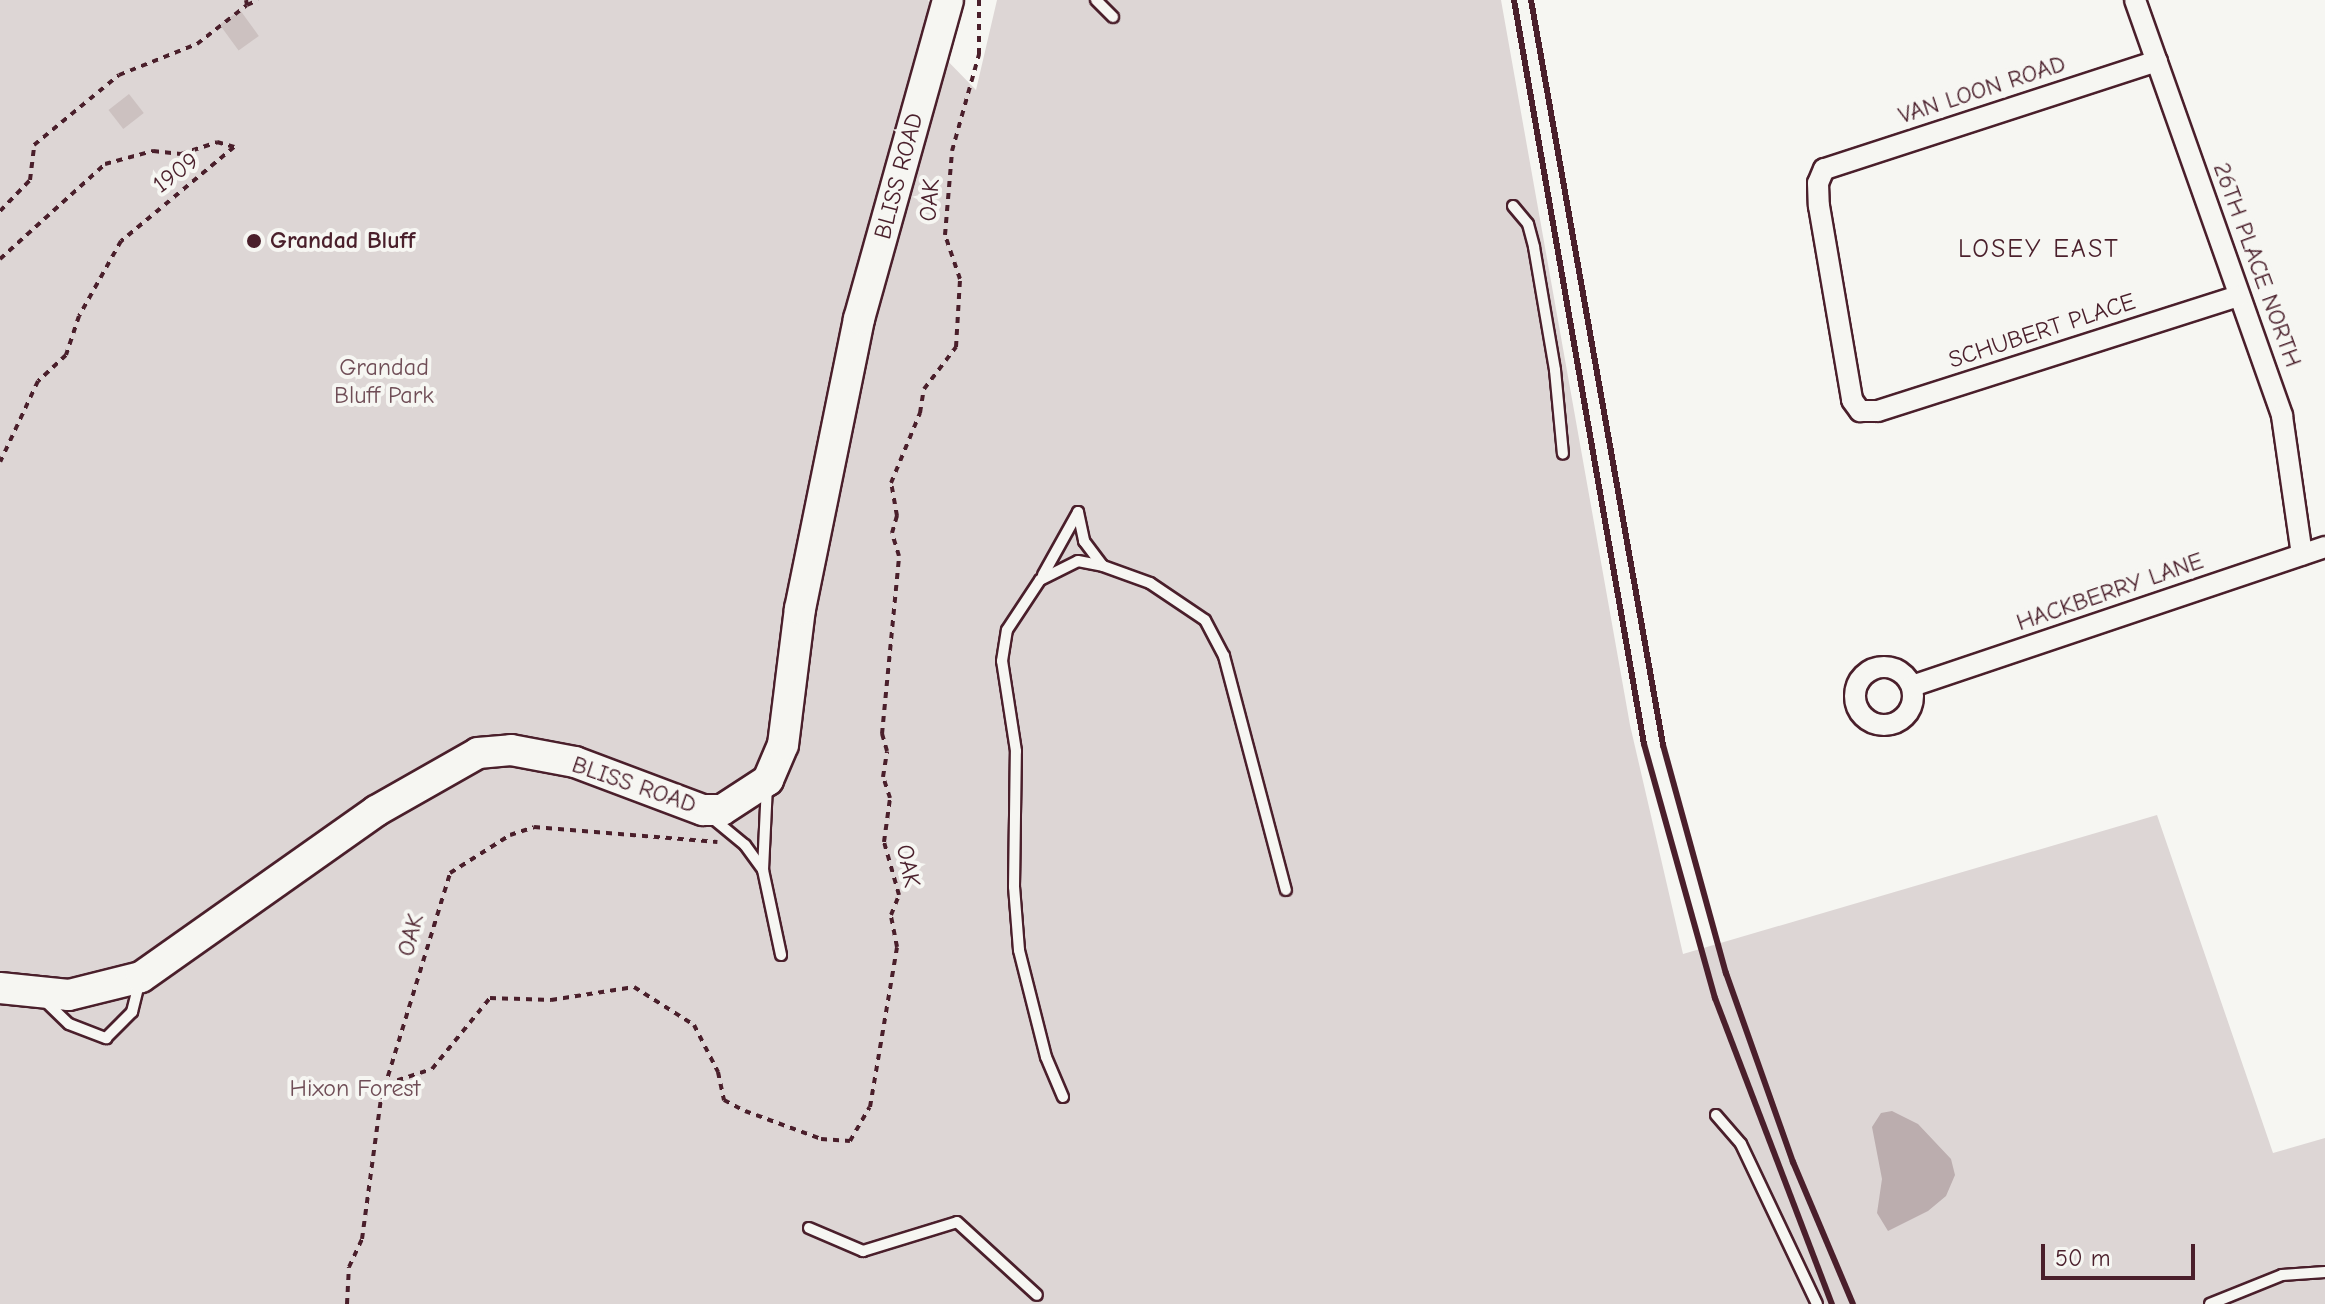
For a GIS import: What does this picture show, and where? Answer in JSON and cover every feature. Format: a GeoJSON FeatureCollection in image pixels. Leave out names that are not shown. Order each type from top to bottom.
{"type":"FeatureCollection","features":[{"type":"Feature","properties":{"kind":"street","name":"BLISS ROAD"},"geometry":{"type":"LineString","coordinates":[[0,988],[69,995],[141,977],[376,811],[478,753],[511,750],[575,762],[703,810],[722,810],[768,780],[783,745],[800,609],[859,319],[948,0]]}},
{"type":"Feature","properties":{"kind":"street","name":"26TH PLACE NORTH"},"geometry":{"type":"LineString","coordinates":[[2135,0],[2282,416],[2302,555]]}},
{"type":"Feature","properties":{"kind":"street","name":"VAN LOON ROAD"},"geometry":{"type":"LineString","coordinates":[[1860,411],[1852,400],[1819,206],[1818,183],[1824,169],[2157,61]]}},
{"type":"Feature","properties":{"kind":"street","name":"SCHUBERT PLACE"},"geometry":{"type":"LineString","coordinates":[[1860,411],[1878,411],[2239,296]]}},
{"type":"Feature","properties":{"kind":"street","name":"HACKBERRY LANE"},"geometry":{"type":"LineString","coordinates":[[1912,686],[2325,547]]}},
{"type":"Feature","properties":{"kind":"lane"},"geometry":{"type":"LineString","coordinates":[[1096,0],[1113,17]]}},
{"type":"Feature","properties":{"kind":"lane"},"geometry":{"type":"LineString","coordinates":[[1513,206],[1532,234],[1559,397],[1563,454]]}},
{"type":"Feature","properties":{"kind":"lane"},"geometry":{"type":"LineString","coordinates":[[1063,1097],[1046,1057],[1019,950],[1014,887],[1016,751],[1002,661],[1007,630],[1040,580],[1078,512],[1084,541],[1103,566]]}},
{"type":"Feature","properties":{"kind":"lane"},"geometry":{"type":"LineString","coordinates":[[1040,580],[1078,561],[1103,566],[1150,583],[1205,620],[1216,635],[1286,890]]}},
{"type":"Feature","properties":{"kind":"lane"},"geometry":{"type":"LineString","coordinates":[[768,780],[763,870],[781,955]]}},
{"type":"Feature","properties":{"kind":"lane"},"geometry":{"type":"LineString","coordinates":[[703,810],[743,843],[763,870]]}},
{"type":"Feature","properties":{"kind":"lane"},"geometry":{"type":"LineString","coordinates":[[37,994],[69,1024],[106,1038],[132,1012],[141,977]]}},
{"type":"Feature","properties":{"kind":"lane"},"geometry":{"type":"LineString","coordinates":[[1716,1115],[1741,1144],[1817,1304]]}},
{"type":"Feature","properties":{"kind":"lane"},"geometry":{"type":"LineString","coordinates":[[809,1228],[863,1251],[957,1222],[1037,1295]]}},
{"type":"Feature","properties":{"kind":"lane"},"geometry":{"type":"LineString","coordinates":[[2210,1304],[2282,1275],[2325,1272]]}},
{"type":"Feature","properties":{"kind":"path"},"geometry":{"type":"LineString","coordinates":[[0,211],[30,180],[34,145],[119,75],[197,44],[247,2],[258,0]]}},
{"type":"Feature","properties":{"kind":"path","name":"OAK"},"geometry":{"type":"LineString","coordinates":[[386,1084],[432,1069],[490,998],[551,1000],[634,987],[694,1025],[718,1072],[724,1100],[745,1111],[821,1139],[850,1141],[870,1107],[897,947],[891,915],[899,895],[884,842],[890,798],[883,777],[887,751],[882,734],[899,556],[892,533],[897,516],[891,483],[920,413],[924,389],[956,347],[960,279],[945,235],[952,151],[979,54],[979,0]]}},
{"type":"Feature","properties":{"kind":"path","name":"1909"},"geometry":{"type":"LineString","coordinates":[[0,259],[105,164],[153,151],[181,154],[217,142],[234,147],[121,241],[79,316],[66,355],[38,381],[0,462]]}},
{"type":"Feature","properties":{"kind":"path","name":"OAK"},"geometry":{"type":"LineString","coordinates":[[347,1304],[349,1267],[362,1239],[386,1084],[441,894],[450,873],[473,857],[534,827],[743,843]]}},
{"type":"Feature","properties":{"kind":"green space"},"geometry":{"type":"Polygon","coordinates":[[[0,0],[928,0],[941,24],[934,47],[976,90],[997,0],[1501,0],[1630,725],[1683,954],[2157,815],[2273,1153],[2325,1138],[2325,1304],[0,1304],[0,0]]]}},
{"type":"Feature","properties":{"kind":"shaded area"},"geometry":{"type":"Polygon","coordinates":[[[1892,1111],[1918,1124],[1951,1159],[1955,1175],[1946,1196],[1928,1211],[1888,1231],[1877,1213],[1882,1179],[1872,1127],[1881,1113],[1892,1111]]]}},
{"type":"Feature","properties":{"kind":"building"},"geometry":{"type":"Polygon","coordinates":[[[240,10],[259,36],[239,51],[220,25],[240,10]]]}},
{"type":"Feature","properties":{"kind":"building"},"geometry":{"type":"Polygon","coordinates":[[[129,94],[144,113],[123,129],[109,110],[129,94]]]}},
{"type":"Feature","properties":{"kind":"railway"},"geometry":{"type":"LineString","coordinates":[[1514,0],[1644,744],[1715,998],[1832,1304]]}},
{"type":"Feature","properties":{"kind":"railway"},"geometry":{"type":"LineString","coordinates":[[1531,0],[1663,745],[1726,973],[1793,1162],[1853,1304]]}},
{"type":"Feature","properties":{"kind":"place","name":"Grandad Bluff"},"geometry":{"type":"Point","coordinates":[254,241]}},
{"type":"Feature","properties":{"kind":"district","name":"LOSEY EAST"},"geometry":{"type":"Point","coordinates":[2039,250]}},
{"type":"Feature","properties":{"kind":"park label","name":"Grandad Bluff Park"},"geometry":{"type":"Point","coordinates":[384,382]}},
{"type":"Feature","properties":{"kind":"park label","name":"Hixon Forest"},"geometry":{"type":"Point","coordinates":[355,1089]}}]}
